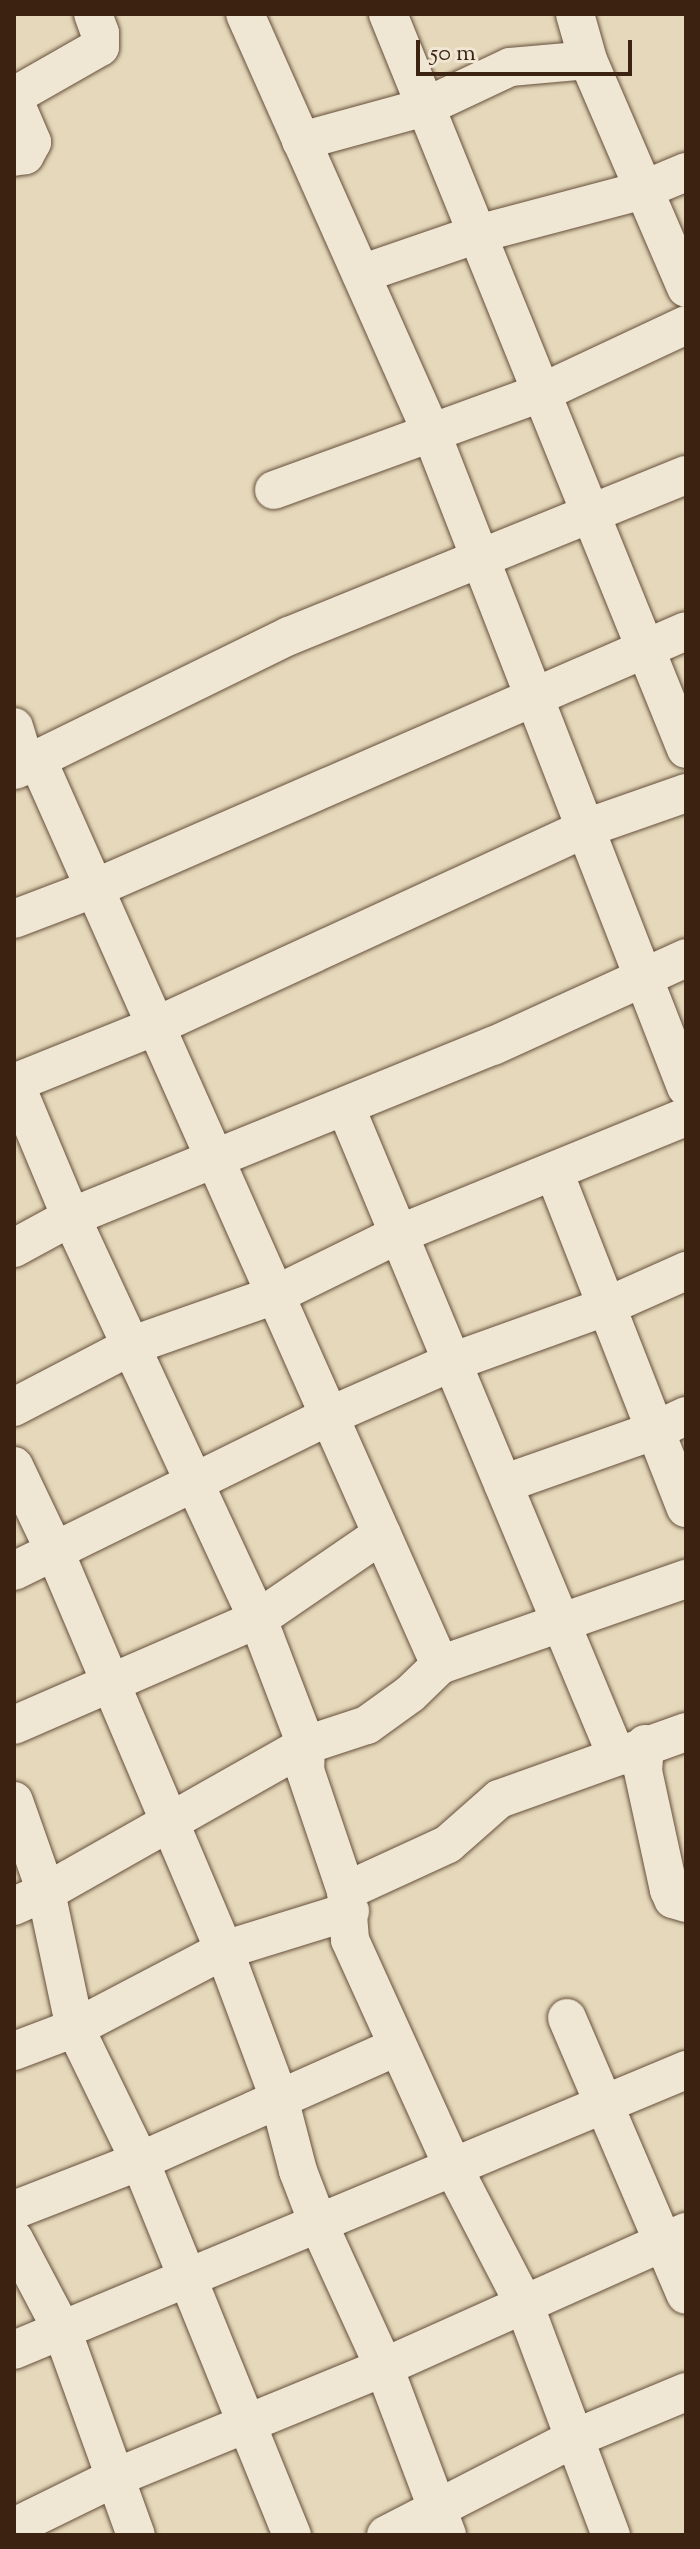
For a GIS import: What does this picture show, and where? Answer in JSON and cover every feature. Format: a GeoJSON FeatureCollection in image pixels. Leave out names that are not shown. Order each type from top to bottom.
{"type":"FeatureCollection","features":[{"type":"Feature","properties":{"kind":"street"},"geometry":{"type":"LineString","coordinates":[[14,157],[25,155],[32,142],[14,98],[100,47],[100,33],[93,14]]}},
{"type":"Feature","properties":{"kind":"street"},"geometry":{"type":"LineString","coordinates":[[388,14],[686,749]]}},
{"type":"Feature","properties":{"kind":"street"},"geometry":{"type":"LineString","coordinates":[[575,14],[588,60],[686,288]]}},
{"type":"Feature","properties":{"kind":"street"},"geometry":{"type":"LineString","coordinates":[[252,16],[301,141],[431,432],[686,1087]]}},
{"type":"Feature","properties":{"kind":"street"},"geometry":{"type":"LineString","coordinates":[[301,141],[425,107],[510,67],[588,60]]}},
{"type":"Feature","properties":{"kind":"street"},"geometry":{"type":"LineString","coordinates":[[361,274],[477,234],[643,190],[686,172]]}},
{"type":"Feature","properties":{"kind":"street"},"geometry":{"type":"LineString","coordinates":[[274,490],[541,393],[686,325]]}},
{"type":"Feature","properties":{"kind":"street"},"geometry":{"type":"LineString","coordinates":[[26,765],[289,636],[686,475]]}},
{"type":"Feature","properties":{"kind":"street"},"geometry":{"type":"LineString","coordinates":[[14,919],[95,888],[686,631]]}},
{"type":"Feature","properties":{"kind":"street"},"geometry":{"type":"LineString","coordinates":[[14,727],[26,765],[95,888],[440,1665]]}},
{"type":"Feature","properties":{"kind":"street"},"geometry":{"type":"LineString","coordinates":[[611,2535],[524,2304],[453,2167],[350,1940],[348,1901],[305,1770],[306,1745],[258,1619],[197,1481],[71,1217],[14,1082],[156,1026],[586,828],[686,793]]}},
{"type":"Feature","properties":{"kind":"street"},"geometry":{"type":"LineString","coordinates":[[14,1248],[71,1217],[346,1108],[686,958]]}},
{"type":"Feature","properties":{"kind":"street"},"geometry":{"type":"LineString","coordinates":[[346,1108],[561,1624],[643,1771],[669,1890],[673,1899],[686,1903]]}},
{"type":"Feature","properties":{"kind":"street"},"geometry":{"type":"LineString","coordinates":[[14,1407],[133,1345],[275,1295],[399,1234],[686,1117]]}},
{"type":"Feature","properties":{"kind":"street"},"geometry":{"type":"LineString","coordinates":[[554,1172],[605,1307],[671,1423],[686,1508]]}},
{"type":"Feature","properties":{"kind":"street"},"geometry":{"type":"LineString","coordinates":[[14,1571],[329,1416],[452,1362],[605,1307],[686,1271]]}},
{"type":"Feature","properties":{"kind":"street"},"geometry":{"type":"LineString","coordinates":[[503,1484],[671,1423]]}},
{"type":"Feature","properties":{"kind":"street"},"geometry":{"type":"LineString","coordinates":[[14,1466],[55,1552],[224,1950],[279,2098],[298,2171],[318,2223],[384,2367],[442,2522]]}},
{"type":"Feature","properties":{"kind":"street"},"geometry":{"type":"LineString","coordinates":[[14,1725],[258,1619],[382,1534]]}},
{"type":"Feature","properties":{"kind":"street"},"geometry":{"type":"LineString","coordinates":[[30,1899],[306,1745],[367,1725],[410,1694],[440,1665],[686,1579]]}},
{"type":"Feature","properties":{"kind":"street"},"geometry":{"type":"LineString","coordinates":[[14,2051],[75,2028],[224,1950],[348,1901],[448,1844],[499,1799],[686,1732]]}},
{"type":"Feature","properties":{"kind":"street"},"geometry":{"type":"LineString","coordinates":[[14,1801],[30,1899],[75,2028],[140,2161],[292,2535]]}},
{"type":"Feature","properties":{"kind":"street"},"geometry":{"type":"LineString","coordinates":[[567,2018],[604,2104],[675,2237],[686,2295]]}},
{"type":"Feature","properties":{"kind":"street"},"geometry":{"type":"LineString","coordinates":[[14,2210],[140,2161],[398,2046]]}},
{"type":"Feature","properties":{"kind":"street"},"geometry":{"type":"LineString","coordinates":[[14,2350],[686,2070]]}},
{"type":"Feature","properties":{"kind":"street"},"geometry":{"type":"LineString","coordinates":[[14,2527],[114,2478],[384,2367],[675,2237]]}},
{"type":"Feature","properties":{"kind":"street"},"geometry":{"type":"LineString","coordinates":[[14,2239],[62,2330],[136,2535]]}},
{"type":"Feature","properties":{"kind":"street"},"geometry":{"type":"LineString","coordinates":[[386,2535],[442,2522],[575,2438],[686,2392]]}}]}
